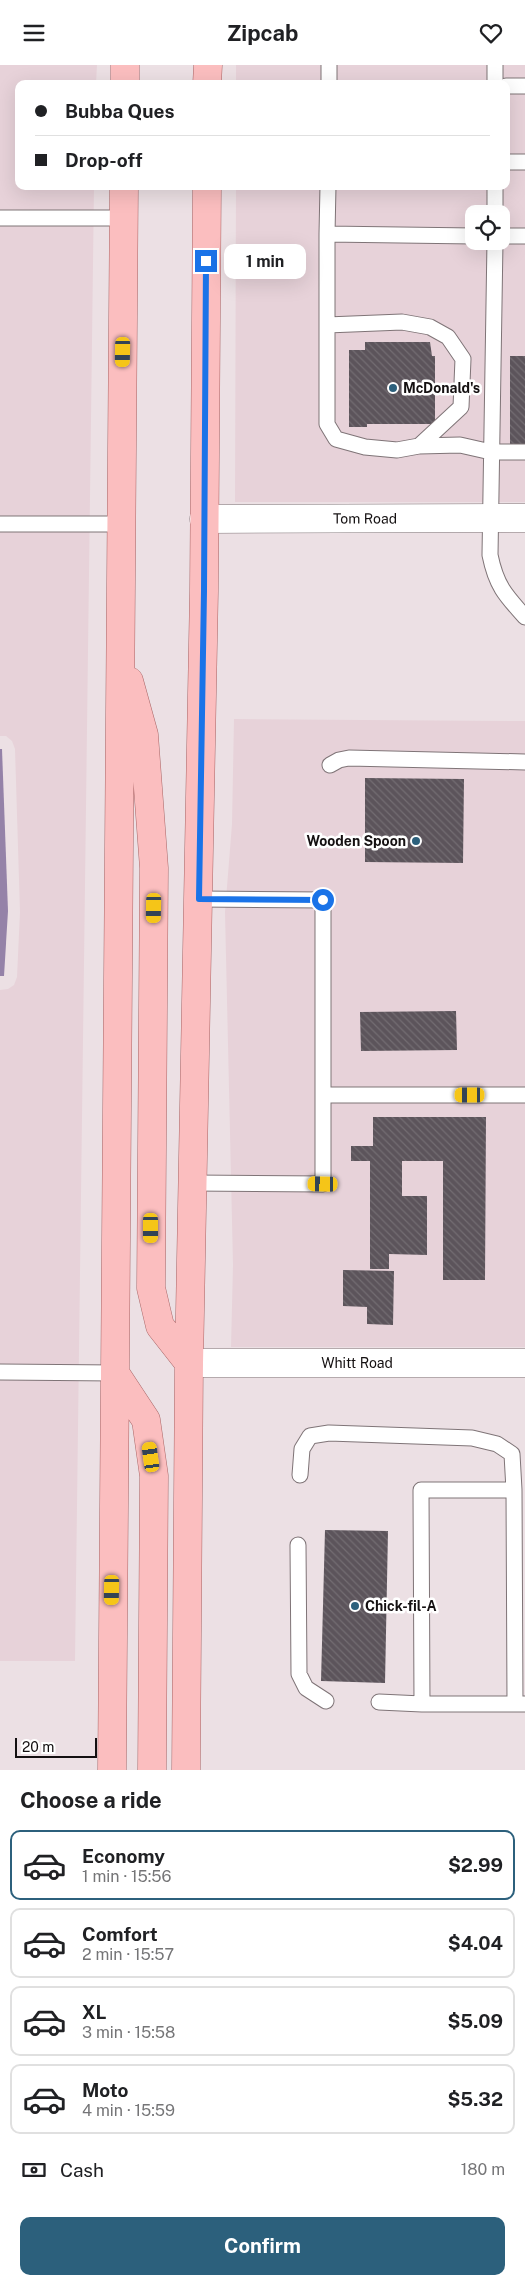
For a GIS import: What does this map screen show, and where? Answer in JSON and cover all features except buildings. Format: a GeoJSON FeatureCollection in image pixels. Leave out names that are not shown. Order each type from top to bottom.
{"type":"FeatureCollection","features":[{"type":"Feature","properties":{"kind":"main road"},"geometry":{"type":"LineString","coordinates":[[125,65],[125,80]]}},
{"type":"Feature","properties":{"kind":"main road"},"geometry":{"type":"LineString","coordinates":[[208,65],[208,80]]}},
{"type":"Feature","properties":{"kind":"main road"},"geometry":{"type":"LineString","coordinates":[[112,1770],[124,190]]}},
{"type":"Feature","properties":{"kind":"main road"},"geometry":{"type":"LineString","coordinates":[[186,1770],[189,1363],[199,899],[207,190]]}},
{"type":"Feature","properties":{"kind":"main road"},"geometry":{"type":"LineString","coordinates":[[120,659],[134,696],[144,735],[154,868],[151,1288],[160,1326],[189,1363]]}},
{"type":"Feature","properties":{"kind":"main road"},"geometry":{"type":"LineString","coordinates":[[115,1373],[146,1420],[154,1476],[152,1770]]}},
{"type":"Feature","properties":{"kind":"street","name":"Tom Road"},"geometry":{"type":"LineString","coordinates":[[204,519],[525,518]]}},
{"type":"Feature","properties":{"kind":"street","name":"Whitt Road"},"geometry":{"type":"LineString","coordinates":[[189,1363],[525,1363]]}},
{"type":"Feature","properties":{"kind":"lane"},"geometry":{"type":"LineString","coordinates":[[329,65],[329,80]]}},
{"type":"Feature","properties":{"kind":"lane"},"geometry":{"type":"LineString","coordinates":[[494,80],[495,65]]}},
{"type":"Feature","properties":{"kind":"lane"},"geometry":{"type":"LineString","coordinates":[[510,86],[525,86]]}},
{"type":"Feature","properties":{"kind":"lane"},"geometry":{"type":"LineString","coordinates":[[510,162],[525,162]]}},
{"type":"Feature","properties":{"kind":"lane"},"geometry":{"type":"LineString","coordinates":[[328,190],[327,424],[336,439],[373,447],[397,449],[419,446],[460,445],[491,452],[525,452]]}},
{"type":"Feature","properties":{"kind":"lane"},"geometry":{"type":"LineString","coordinates":[[494,190],[494,205]]}},
{"type":"Feature","properties":{"kind":"lane"},"geometry":{"type":"LineString","coordinates":[[0,218],[124,218]]}},
{"type":"Feature","properties":{"kind":"lane"},"geometry":{"type":"LineString","coordinates":[[327,234],[465,236]]}},
{"type":"Feature","properties":{"kind":"lane"},"geometry":{"type":"LineString","coordinates":[[510,236],[525,237]]}},
{"type":"Feature","properties":{"kind":"lane"},"geometry":{"type":"LineString","coordinates":[[494,250],[490,555],[493,572],[501,589],[525,617]]}},
{"type":"Feature","properties":{"kind":"lane"},"geometry":{"type":"LineString","coordinates":[[327,325],[402,322],[430,327],[448,337],[464,359],[461,407],[419,446]]}},
{"type":"Feature","properties":{"kind":"lane"},"geometry":{"type":"LineString","coordinates":[[0,525],[121,525]]}},
{"type":"Feature","properties":{"kind":"lane"},"geometry":{"type":"LineString","coordinates":[[330,765],[339,760],[350,758],[525,762]]}},
{"type":"Feature","properties":{"kind":"lane"},"geometry":{"type":"LineString","coordinates":[[192,1183],[323,1184],[323,900],[199,899]]}},
{"type":"Feature","properties":{"kind":"lane"},"geometry":{"type":"LineString","coordinates":[[323,1095],[525,1095]]}},
{"type":"Feature","properties":{"kind":"lane"},"geometry":{"type":"LineString","coordinates":[[0,1372],[115,1373]]}},
{"type":"Feature","properties":{"kind":"lane"},"geometry":{"type":"LineString","coordinates":[[300,1475],[302,1449],[310,1436],[329,1433],[472,1438],[497,1444],[512,1454],[520,1704],[379,1702]]}},
{"type":"Feature","properties":{"kind":"lane"},"geometry":{"type":"LineString","coordinates":[[422,1704],[421,1490],[514,1491]]}},
{"type":"Feature","properties":{"kind":"lane"},"geometry":{"type":"LineString","coordinates":[[298,1545],[299,1674],[306,1688],[326,1701]]}},
{"type":"Feature","properties":{"kind":"shaded area"},"geometry":{"type":"Polygon","coordinates":[[[0,65],[97,65],[96,80],[15,80],[15,190],[94,190],[75,1661],[0,1661],[0,990],[8,989],[14,985],[17,977],[20,912],[15,749],[12,741],[6,736],[0,736],[0,65]]]}},
{"type":"Feature","properties":{"kind":"shaded area"},"geometry":{"type":"Polygon","coordinates":[[[236,65],[525,65],[525,502],[235,502],[236,190],[510,190],[510,80],[236,80],[236,65]]]}},
{"type":"Feature","properties":{"kind":"shaded area"},"geometry":{"type":"Polygon","coordinates":[[[234,719],[525,721],[525,1347],[231,1347],[233,1265],[225,912],[232,824],[234,719]]]}},
{"type":"Feature","properties":{"kind":"shaded area"},"geometry":{"type":"Polygon","coordinates":[[[0,749],[2,749],[8,911],[4,976],[0,976],[0,749]]]}},
{"type":"Feature","properties":{"kind":"place","name":"McDonald's"},"geometry":{"type":"Point","coordinates":[393,388]}},
{"type":"Feature","properties":{"kind":"place","name":"Wooden Spoon"},"geometry":{"type":"Point","coordinates":[416,841]}},
{"type":"Feature","properties":{"kind":"place","name":"Chick-fil-A"},"geometry":{"type":"Point","coordinates":[355,1606]}},
{"type":"Feature","properties":{"kind":"route"},"geometry":{"type":"LineString","coordinates":[[206,261],[204,591],[199,899],[323,900]]}}]}
